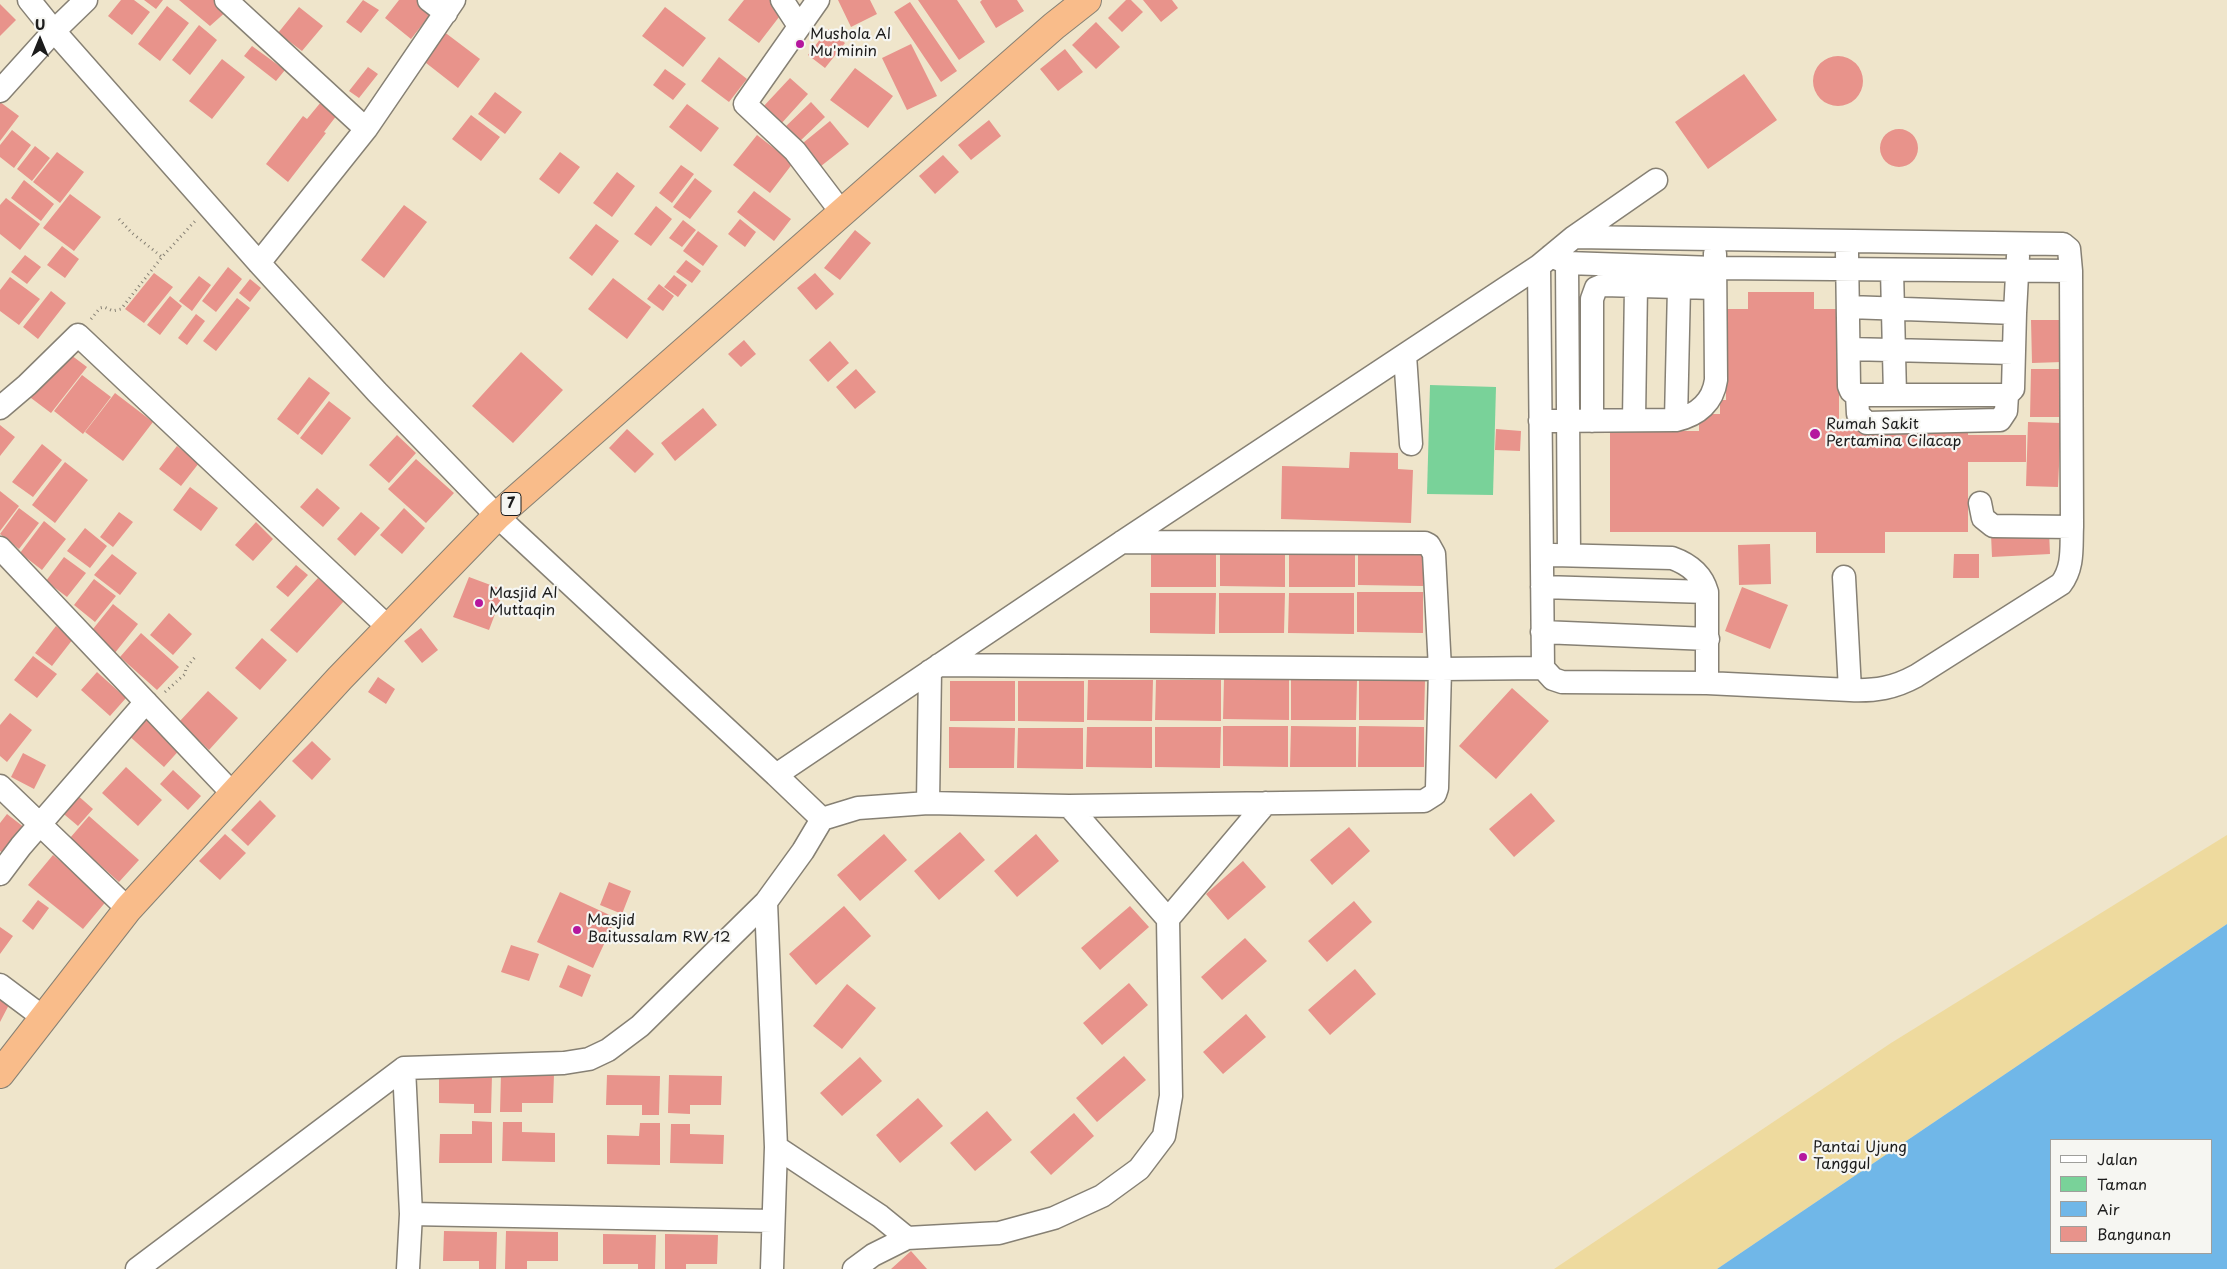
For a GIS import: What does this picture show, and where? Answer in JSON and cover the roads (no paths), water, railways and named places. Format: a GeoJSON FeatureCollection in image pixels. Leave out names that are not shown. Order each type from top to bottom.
{"type":"FeatureCollection","features":[{"type":"Feature","properties":{"kind":"highway","name":"7"},"geometry":{"type":"LineString","coordinates":[[0,1074],[128,909],[389,628],[497,516],[1054,26],[1087,0]]}},
{"type":"Feature","properties":{"kind":"street"},"geometry":{"type":"LineString","coordinates":[[29,0],[54,31],[259,263],[377,392],[497,516],[822,819]]}},
{"type":"Feature","properties":{"kind":"street"},"geometry":{"type":"LineString","coordinates":[[0,91],[54,31],[86,0]]}},
{"type":"Feature","properties":{"kind":"street"},"geometry":{"type":"LineString","coordinates":[[226,0],[366,130]]}},
{"type":"Feature","properties":{"kind":"street"},"geometry":{"type":"LineString","coordinates":[[782,0],[799,26]]}},
{"type":"Feature","properties":{"kind":"street"},"geometry":{"type":"LineString","coordinates":[[818,0],[745,104],[795,151],[842,213]]}},
{"type":"Feature","properties":{"kind":"street"},"geometry":{"type":"LineString","coordinates":[[259,263],[366,130],[443,4]]}},
{"type":"Feature","properties":{"kind":"street"},"geometry":{"type":"LineString","coordinates":[[776,775],[1122,542],[1405,355],[1552,262],[1574,236],[1656,180]]}},
{"type":"Feature","properties":{"kind":"street"},"geometry":{"type":"LineString","coordinates":[[1552,262],[1540,421],[1542,668],[1553,679],[1562,682],[1707,683],[1873,691],[1902,683],[2061,584],[2070,569],[2072,527],[2071,271],[2069,249],[2063,244],[1574,236]]}},
{"type":"Feature","properties":{"kind":"street"},"geometry":{"type":"LineString","coordinates":[[1540,421],[1676,420],[1687,417],[1697,411],[1712,398],[1715,392],[1715,238]]}},
{"type":"Feature","properties":{"kind":"street"},"geometry":{"type":"LineString","coordinates":[[1846,240],[1849,386],[1851,391],[1857,395],[2007,395]]}},
{"type":"Feature","properties":{"kind":"street"},"geometry":{"type":"LineString","coordinates":[[1857,395],[1858,414],[1867,423],[2000,420],[2006,411],[2007,395],[2013,389],[2019,243]]}},
{"type":"Feature","properties":{"kind":"street"},"geometry":{"type":"LineString","coordinates":[[1552,262],[1715,278],[1848,269],[2071,271]]}},
{"type":"Feature","properties":{"kind":"street"},"geometry":{"type":"LineString","coordinates":[[1552,262],[1569,421],[1569,555]]}},
{"type":"Feature","properties":{"kind":"street"},"geometry":{"type":"LineString","coordinates":[[1892,270],[1895,395]]}},
{"type":"Feature","properties":{"kind":"street"},"geometry":{"type":"LineString","coordinates":[[1592,421],[1593,293],[1596,288],[1603,285],[1679,288],[1715,278]]}},
{"type":"Feature","properties":{"kind":"street"},"geometry":{"type":"LineString","coordinates":[[1634,420],[1636,286]]}},
{"type":"Feature","properties":{"kind":"street"},"geometry":{"type":"LineString","coordinates":[[1676,420],[1679,288]]}},
{"type":"Feature","properties":{"kind":"street"},"geometry":{"type":"LineString","coordinates":[[1848,307],[2015,313]]}},
{"type":"Feature","properties":{"kind":"street"},"geometry":{"type":"LineString","coordinates":[[0,408],[78,335],[389,628]]}},
{"type":"Feature","properties":{"kind":"street"},"geometry":{"type":"LineString","coordinates":[[1849,349],[2013,353]]}},
{"type":"Feature","properties":{"kind":"street"},"geometry":{"type":"LineString","coordinates":[[1405,355],[1411,444]]}},
{"type":"Feature","properties":{"kind":"street"},"geometry":{"type":"LineString","coordinates":[[1980,503],[1983,518],[1993,526],[2072,527]]}},
{"type":"Feature","properties":{"kind":"street"},"geometry":{"type":"LineString","coordinates":[[137,1269],[404,1068],[564,1062],[589,1059],[608,1050],[640,1026],[766,902],[803,851],[822,819],[858,808],[928,803],[1069,806],[1424,801],[1435,794],[1437,788],[1440,669],[1434,554],[1429,545],[1415,543],[1122,542]]}},
{"type":"Feature","properties":{"kind":"street"},"geometry":{"type":"LineString","coordinates":[[0,548],[234,795]]}},
{"type":"Feature","properties":{"kind":"street"},"geometry":{"type":"LineString","coordinates":[[1542,555],[1672,558],[1689,565],[1702,578],[1707,592],[1707,683]]}},
{"type":"Feature","properties":{"kind":"street"},"geometry":{"type":"LineString","coordinates":[[1844,577],[1850,690]]}},
{"type":"Feature","properties":{"kind":"street"},"geometry":{"type":"LineString","coordinates":[[1542,587],[1707,592]]}},
{"type":"Feature","properties":{"kind":"street"},"geometry":{"type":"LineString","coordinates":[[1542,632],[1708,640]]}},
{"type":"Feature","properties":{"kind":"street"},"geometry":{"type":"LineString","coordinates":[[935,668],[1542,668]]}},
{"type":"Feature","properties":{"kind":"street"},"geometry":{"type":"LineString","coordinates":[[928,803],[935,668]]}},
{"type":"Feature","properties":{"kind":"street"},"geometry":{"type":"LineString","coordinates":[[0,874],[41,823],[148,704]]}},
{"type":"Feature","properties":{"kind":"street"},"geometry":{"type":"LineString","coordinates":[[0,786],[41,823],[128,909]]}},
{"type":"Feature","properties":{"kind":"street"},"geometry":{"type":"LineString","coordinates":[[1168,919],[1266,803]]}},
{"type":"Feature","properties":{"kind":"street"},"geometry":{"type":"LineString","coordinates":[[854,1269],[872,1255],[908,1238],[998,1233],[1054,1218],[1102,1196],[1139,1169],[1164,1136],[1171,1096],[1168,919],[1069,806]]}},
{"type":"Feature","properties":{"kind":"street"},"geometry":{"type":"LineString","coordinates":[[766,902],[776,1147],[772,1221],[772,1269]]}},
{"type":"Feature","properties":{"kind":"street"},"geometry":{"type":"LineString","coordinates":[[0,985],[44,1018]]}},
{"type":"Feature","properties":{"kind":"street"},"geometry":{"type":"LineString","coordinates":[[404,1068],[411,1214],[408,1269]]}},
{"type":"Feature","properties":{"kind":"street"},"geometry":{"type":"LineString","coordinates":[[776,1147],[880,1216],[908,1238]]}},
{"type":"Feature","properties":{"kind":"street"},"geometry":{"type":"LineString","coordinates":[[411,1214],[772,1221]]}},
{"type":"Feature","properties":{"kind":"water"},"geometry":{"type":"Polygon","coordinates":[[[2227,924],[2227,1269],[1717,1269],[2227,924]]]}},
{"type":"Feature","properties":{"kind":"place","name":"Mushola Al Mu'minin"},"geometry":{"type":"Point","coordinates":[800,44]}},
{"type":"Feature","properties":{"kind":"place","name":"Rumah Sakit Pertamina Cilacap"},"geometry":{"type":"Point","coordinates":[1815,434]}},
{"type":"Feature","properties":{"kind":"place","name":"Masjid Al Muttaqin"},"geometry":{"type":"Point","coordinates":[479,603]}},
{"type":"Feature","properties":{"kind":"place","name":"Masjid Baitussalam RW 12"},"geometry":{"type":"Point","coordinates":[577,930]}},
{"type":"Feature","properties":{"kind":"place","name":"Pantai Ujung Tanggul"},"geometry":{"type":"Point","coordinates":[1803,1157]}}]}
